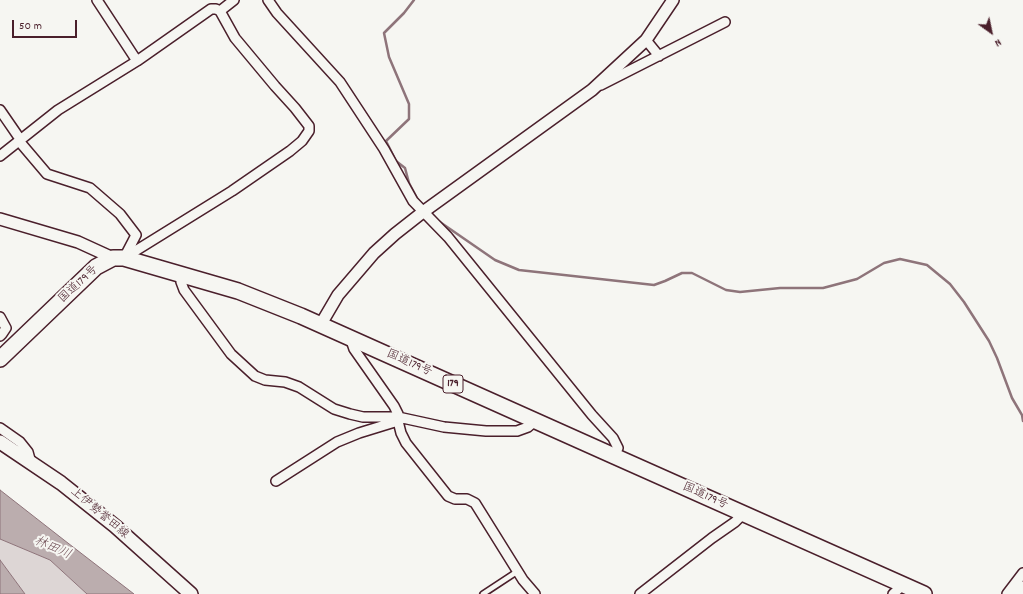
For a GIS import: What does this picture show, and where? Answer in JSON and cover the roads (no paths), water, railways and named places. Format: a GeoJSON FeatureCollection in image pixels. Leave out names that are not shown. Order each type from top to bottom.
{"type":"FeatureCollection","features":[{"type":"Feature","properties":{"kind":"highway","name":"国道179号"},"geometry":{"type":"LineString","coordinates":[[0,359],[96,267],[119,258],[238,291],[321,324],[742,514],[898,590],[924,594]]}},
{"type":"Feature","properties":{"kind":"highway"},"geometry":{"type":"LineString","coordinates":[[1020,594],[1023,590]]}},
{"type":"Feature","properties":{"kind":"main road","name":"上伊勢誉田線"},"geometry":{"type":"LineString","coordinates":[[0,442],[61,483],[115,526],[191,594]]}},
{"type":"Feature","properties":{"kind":"street"},"geometry":{"type":"LineString","coordinates":[[97,0],[137,61]]}},
{"type":"Feature","properties":{"kind":"street"},"geometry":{"type":"LineString","coordinates":[[220,11],[234,0]]}},
{"type":"Feature","properties":{"kind":"street"},"geometry":{"type":"LineString","coordinates":[[268,0],[277,13],[340,82],[384,149],[413,201],[425,210],[448,237],[577,397],[613,438],[618,448],[614,456]]}},
{"type":"Feature","properties":{"kind":"street"},"geometry":{"type":"LineString","coordinates":[[321,324],[338,295],[356,272],[394,234],[592,90],[646,40],[673,0]]}},
{"type":"Feature","properties":{"kind":"street"},"geometry":{"type":"LineString","coordinates":[[0,156],[58,110],[137,61],[211,9],[220,11],[235,38],[295,108],[309,126],[309,131],[302,141],[232,191],[119,258]]}},
{"type":"Feature","properties":{"kind":"street"},"geometry":{"type":"LineString","coordinates":[[592,90],[725,22]]}},
{"type":"Feature","properties":{"kind":"street"},"geometry":{"type":"LineString","coordinates":[[646,40],[659,56]]}},
{"type":"Feature","properties":{"kind":"street"},"geometry":{"type":"LineString","coordinates":[[0,110],[19,140],[47,174],[90,188],[120,214],[136,235],[119,258]]}},
{"type":"Feature","properties":{"kind":"street"},"geometry":{"type":"LineString","coordinates":[[0,220],[78,242],[119,258]]}},
{"type":"Feature","properties":{"kind":"street"},"geometry":{"type":"LineString","coordinates":[[181,274],[181,282],[184,290],[231,354],[255,376],[265,380],[285,382],[299,387],[334,409],[363,417],[398,419],[444,427],[486,431],[517,431],[528,427],[535,421]]}},
{"type":"Feature","properties":{"kind":"street"},"geometry":{"type":"LineString","coordinates":[[0,317],[6,328],[0,336]]}},
{"type":"Feature","properties":{"kind":"street"},"geometry":{"type":"LineString","coordinates":[[352,338],[354,349],[394,406],[398,414],[401,433],[406,443],[448,496],[456,499],[467,499],[475,503],[523,580],[535,594]]}},
{"type":"Feature","properties":{"kind":"street"},"geometry":{"type":"LineString","coordinates":[[276,481],[337,442],[398,419]]}},
{"type":"Feature","properties":{"kind":"street"},"geometry":{"type":"LineString","coordinates":[[0,428],[20,442],[28,452],[31,463]]}},
{"type":"Feature","properties":{"kind":"street"},"geometry":{"type":"LineString","coordinates":[[640,594],[735,522],[742,514]]}},
{"type":"Feature","properties":{"kind":"street"},"geometry":{"type":"LineString","coordinates":[[1007,594],[1023,573]]}},
{"type":"Feature","properties":{"kind":"lane"},"geometry":{"type":"LineString","coordinates":[[483,594],[518,571]]}},
{"type":"Feature","properties":{"kind":"water","name":"林田川"},"geometry":{"type":"Polygon","coordinates":[[[0,490],[134,594],[87,594],[50,560],[0,539],[0,490]]]}},
{"type":"Feature","properties":{"kind":"water"},"geometry":{"type":"Polygon","coordinates":[[[0,560],[25,594],[0,594],[0,560]]]}},
{"type":"Feature","properties":{"kind":"waterway"},"geometry":{"type":"LineString","coordinates":[[414,0],[404,13],[384,33],[389,57],[409,104],[409,119],[386,141],[396,161],[405,168],[409,183],[418,200]]}},
{"type":"Feature","properties":{"kind":"waterway"},"geometry":{"type":"LineString","coordinates":[[437,220],[495,260],[519,270],[654,285],[682,273],[692,273],[726,290],[740,292],[780,288],[823,288],[857,279],[884,263],[900,259],[927,265],[950,284],[964,302],[989,341],[1012,398],[1022,415],[1023,421]]}}]}
